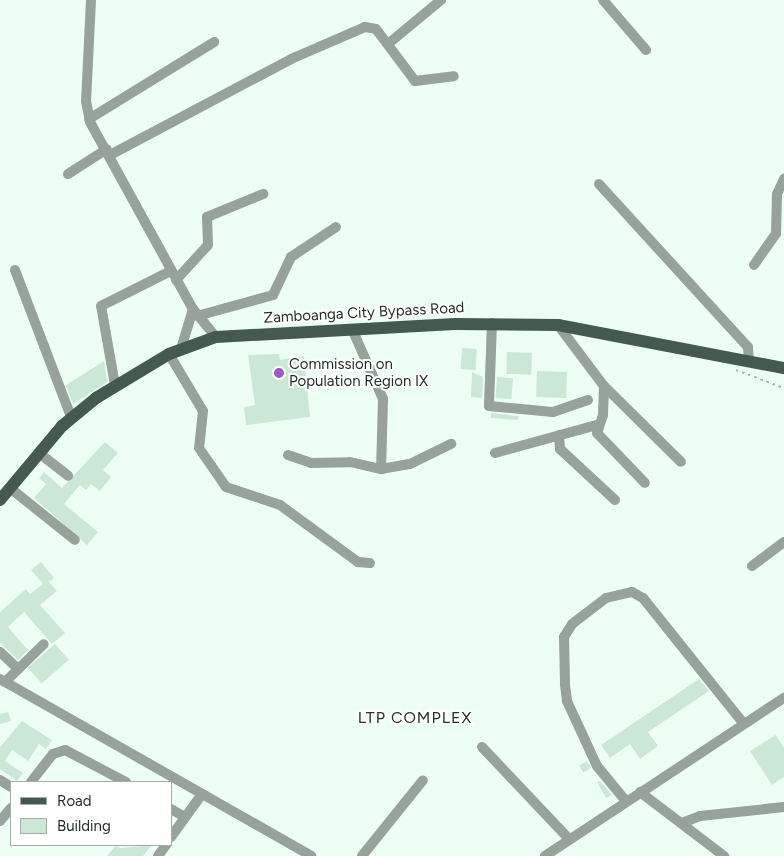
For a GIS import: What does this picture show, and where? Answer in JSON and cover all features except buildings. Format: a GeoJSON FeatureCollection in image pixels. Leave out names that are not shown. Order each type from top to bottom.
{"type":"FeatureCollection","features":[{"type":"Feature","properties":{"kind":"main road","name":"Zamboanga City Bypass Road"},"geometry":{"type":"LineString","coordinates":[[0,500],[38,453],[71,417],[115,386],[175,352],[216,338],[352,329],[492,323],[558,325],[784,368]]}},
{"type":"Feature","properties":{"kind":"street"},"geometry":{"type":"LineString","coordinates":[[91,0],[86,101],[89,119],[195,312],[216,338]]}},
{"type":"Feature","properties":{"kind":"street"},"geometry":{"type":"LineString","coordinates":[[388,44],[442,0]]}},
{"type":"Feature","properties":{"kind":"street"},"geometry":{"type":"LineString","coordinates":[[603,0],[646,50]]}},
{"type":"Feature","properties":{"kind":"street"},"geometry":{"type":"LineString","coordinates":[[68,174],[215,97],[358,29],[372,26],[388,44],[415,81],[454,76]]}},
{"type":"Feature","properties":{"kind":"street"},"geometry":{"type":"LineString","coordinates":[[89,119],[214,42]]}},
{"type":"Feature","properties":{"kind":"street"},"geometry":{"type":"LineString","coordinates":[[754,265],[776,234],[777,194],[784,179]]}},
{"type":"Feature","properties":{"kind":"street"},"geometry":{"type":"LineString","coordinates":[[599,184],[736,332],[750,349],[749,361]]}},
{"type":"Feature","properties":{"kind":"street"},"geometry":{"type":"LineString","coordinates":[[115,386],[101,306],[174,275],[208,245],[207,217],[263,194]]}},
{"type":"Feature","properties":{"kind":"street"},"geometry":{"type":"LineString","coordinates":[[195,312],[273,295],[291,257],[336,227]]}},
{"type":"Feature","properties":{"kind":"street"},"geometry":{"type":"LineString","coordinates":[[15,270],[71,417]]}},
{"type":"Feature","properties":{"kind":"street"},"geometry":{"type":"LineString","coordinates":[[195,312],[175,352],[204,411],[199,448],[226,487],[280,505],[358,562],[370,563]]}},
{"type":"Feature","properties":{"kind":"street"},"geometry":{"type":"LineString","coordinates":[[492,323],[489,406],[553,412],[588,400]]}},
{"type":"Feature","properties":{"kind":"street"},"geometry":{"type":"LineString","coordinates":[[558,325],[604,386],[681,462]]}},
{"type":"Feature","properties":{"kind":"street"},"geometry":{"type":"LineString","coordinates":[[352,329],[383,399],[382,469]]}},
{"type":"Feature","properties":{"kind":"street"},"geometry":{"type":"LineString","coordinates":[[604,386],[603,415],[597,425],[600,438],[645,483]]}},
{"type":"Feature","properties":{"kind":"street"},"geometry":{"type":"LineString","coordinates":[[495,453],[597,425]]}},
{"type":"Feature","properties":{"kind":"street"},"geometry":{"type":"LineString","coordinates":[[558,435],[560,449],[614,500]]}},
{"type":"Feature","properties":{"kind":"street"},"geometry":{"type":"LineString","coordinates":[[288,455],[311,463],[350,462],[366,469],[382,469],[410,464],[451,444]]}},
{"type":"Feature","properties":{"kind":"street"},"geometry":{"type":"LineString","coordinates":[[38,453],[68,476]]}},
{"type":"Feature","properties":{"kind":"street"},"geometry":{"type":"LineString","coordinates":[[10,488],[75,540]]}},
{"type":"Feature","properties":{"kind":"street"},"geometry":{"type":"LineString","coordinates":[[752,566],[784,542]]}},
{"type":"Feature","properties":{"kind":"street"},"geometry":{"type":"LineString","coordinates":[[625,800],[597,766],[567,701],[565,684],[564,637],[572,624],[606,598],[632,592],[643,598],[744,724]]}},
{"type":"Feature","properties":{"kind":"street"},"geometry":{"type":"LineString","coordinates":[[44,644],[2,680],[311,856]]}},
{"type":"Feature","properties":{"kind":"street"},"geometry":{"type":"LineString","coordinates":[[0,652],[18,668]]}},
{"type":"Feature","properties":{"kind":"street"},"geometry":{"type":"LineString","coordinates":[[545,856],[625,800],[744,724],[783,702]]}},
{"type":"Feature","properties":{"kind":"street"},"geometry":{"type":"LineString","coordinates":[[482,747],[569,840]]}},
{"type":"Feature","properties":{"kind":"street"},"geometry":{"type":"LineString","coordinates":[[32,781],[53,754],[65,750],[124,781]]}},
{"type":"Feature","properties":{"kind":"street"},"geometry":{"type":"LineString","coordinates":[[362,856],[423,780]]}},
{"type":"Feature","properties":{"kind":"street"},"geometry":{"type":"LineString","coordinates":[[640,792],[724,856]]}},
{"type":"Feature","properties":{"kind":"street"},"geometry":{"type":"LineString","coordinates":[[172,836],[202,794]]}},
{"type":"Feature","properties":{"kind":"street"},"geometry":{"type":"LineString","coordinates":[[682,823],[700,816],[784,807]]}},
{"type":"Feature","properties":{"kind":"street"},"geometry":{"type":"LineString","coordinates":[[0,821],[10,809]]}},
{"type":"Feature","properties":{"kind":"street"},"geometry":{"type":"LineString","coordinates":[[172,810],[185,818]]}},
{"type":"Feature","properties":{"kind":"path"},"geometry":{"type":"LineString","coordinates":[[733,368],[784,388]]}},
{"type":"Feature","properties":{"kind":"place","name":"Commission on Population Region IX"},"geometry":{"type":"Point","coordinates":[279,373]}},
{"type":"Feature","properties":{"kind":"district","name":"LTP COMPLEX"},"geometry":{"type":"Point","coordinates":[415,718]}}]}
